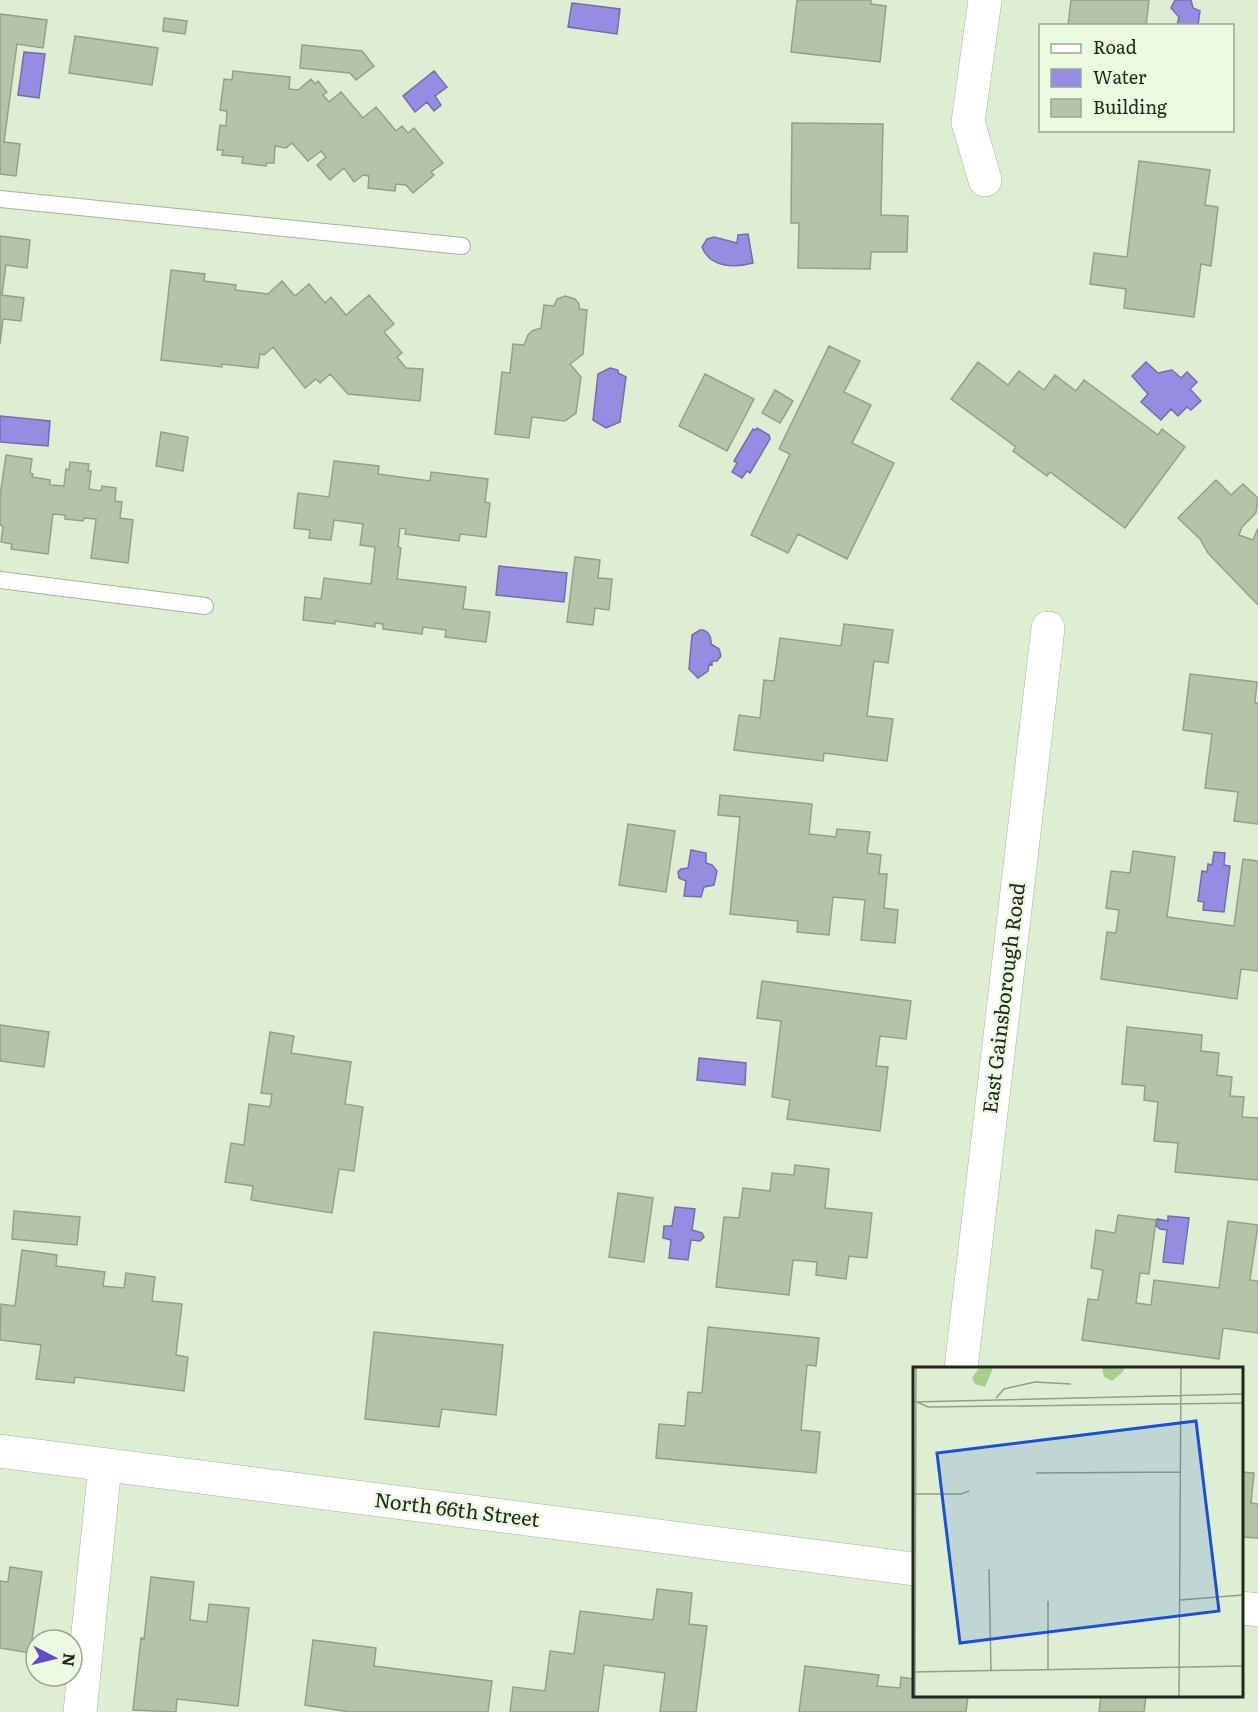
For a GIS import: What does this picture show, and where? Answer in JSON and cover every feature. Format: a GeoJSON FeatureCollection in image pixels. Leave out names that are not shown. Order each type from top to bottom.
{"type":"FeatureCollection","features":[{"type":"Feature","properties":{"kind":"street"},"geometry":{"type":"LineString","coordinates":[[985,0],[968,122],[985,180]]}},
{"type":"Feature","properties":{"kind":"street","name":"East Gainsborough Road"},"geometry":{"type":"LineString","coordinates":[[961,1367],[1048,628]]}},
{"type":"Feature","properties":{"kind":"street","name":"North 66th Street"},"geometry":{"type":"LineString","coordinates":[[0,1451],[913,1569]]}},
{"type":"Feature","properties":{"kind":"street"},"geometry":{"type":"LineString","coordinates":[[80,1712],[105,1465]]}},
{"type":"Feature","properties":{"kind":"street"},"geometry":{"type":"LineString","coordinates":[[1243,1608],[1258,1610]]}},
{"type":"Feature","properties":{"kind":"lane"},"geometry":{"type":"LineString","coordinates":[[0,199],[462,246]]}},
{"type":"Feature","properties":{"kind":"lane"},"geometry":{"type":"LineString","coordinates":[[0,580],[205,606]]}},
{"type":"Feature","properties":{"kind":"water"},"geometry":{"type":"Polygon","coordinates":[[[1175,0],[1191,0],[1193,8],[1200,11],[1198,24],[1177,24],[1179,17],[1171,8],[1175,0]]]}},
{"type":"Feature","properties":{"kind":"water"},"geometry":{"type":"Polygon","coordinates":[[[572,3],[620,9],[617,34],[568,27],[572,3]]]}},
{"type":"Feature","properties":{"kind":"water"},"geometry":{"type":"Polygon","coordinates":[[[24,52],[45,54],[39,98],[18,95],[24,52]]]}},
{"type":"Feature","properties":{"kind":"water"},"geometry":{"type":"Polygon","coordinates":[[[434,71],[447,87],[435,96],[441,105],[434,111],[427,102],[415,112],[403,96],[434,71]]]}},
{"type":"Feature","properties":{"kind":"water"},"geometry":{"type":"Polygon","coordinates":[[[748,234],[753,263],[731,266],[717,263],[706,254],[702,247],[707,239],[714,237],[737,243],[738,235],[748,234]]]}},
{"type":"Feature","properties":{"kind":"water"},"geometry":{"type":"Polygon","coordinates":[[[1146,362],[1158,373],[1172,370],[1181,378],[1187,372],[1197,382],[1190,389],[1201,401],[1191,410],[1187,407],[1178,416],[1171,409],[1161,420],[1141,402],[1148,394],[1132,376],[1146,362]]]}},
{"type":"Feature","properties":{"kind":"water"},"geometry":{"type":"Polygon","coordinates":[[[610,368],[618,370],[618,373],[626,377],[620,422],[606,428],[593,420],[598,374],[610,368]]]}},
{"type":"Feature","properties":{"kind":"water"},"geometry":{"type":"Polygon","coordinates":[[[0,416],[50,421],[48,446],[0,442],[0,416]]]}},
{"type":"Feature","properties":{"kind":"water"},"geometry":{"type":"Polygon","coordinates":[[[757,428],[769,435],[770,439],[750,473],[747,471],[742,478],[732,472],[737,463],[734,461],[753,429],[757,428]]]}},
{"type":"Feature","properties":{"kind":"water"},"geometry":{"type":"Polygon","coordinates":[[[499,566],[567,573],[564,602],[496,595],[499,566]]]}},
{"type":"Feature","properties":{"kind":"water"},"geometry":{"type":"Polygon","coordinates":[[[700,630],[708,634],[711,644],[719,649],[721,656],[717,661],[712,661],[708,671],[698,678],[689,669],[692,635],[700,630]]]}},
{"type":"Feature","properties":{"kind":"water"},"geometry":{"type":"Polygon","coordinates":[[[691,850],[706,853],[706,863],[712,865],[717,871],[714,885],[704,887],[701,897],[684,896],[686,881],[679,878],[678,872],[688,868],[691,850]]]}},
{"type":"Feature","properties":{"kind":"water"},"geometry":{"type":"Polygon","coordinates":[[[1214,852],[1225,853],[1224,865],[1230,866],[1224,912],[1203,910],[1204,902],[1198,901],[1202,871],[1207,872],[1208,864],[1212,865],[1214,852]]]}},
{"type":"Feature","properties":{"kind":"water"},"geometry":{"type":"Polygon","coordinates":[[[699,1058],[746,1063],[745,1085],[697,1080],[699,1058]]]}},
{"type":"Feature","properties":{"kind":"water"},"geometry":{"type":"Polygon","coordinates":[[[675,1207],[695,1209],[692,1230],[702,1233],[704,1237],[700,1241],[691,1240],[688,1260],[669,1258],[671,1240],[663,1238],[664,1226],[672,1226],[675,1207]]]}},
{"type":"Feature","properties":{"kind":"water"},"geometry":{"type":"Polygon","coordinates":[[[1168,1216],[1189,1218],[1183,1264],[1163,1262],[1167,1230],[1156,1226],[1157,1219],[1168,1221],[1168,1216]]]}},
{"type":"Feature","properties":{"kind":"building"},"geometry":{"type":"Polygon","coordinates":[[[797,0],[871,0],[871,4],[886,6],[880,62],[791,52],[797,0]]]}},
{"type":"Feature","properties":{"kind":"building"},"geometry":{"type":"Polygon","coordinates":[[[1071,0],[1149,0],[1146,24],[1068,24],[1071,0]]]}},
{"type":"Feature","properties":{"kind":"building"},"geometry":{"type":"Polygon","coordinates":[[[0,14],[47,20],[43,48],[17,44],[4,142],[20,144],[16,176],[0,174],[0,14]]]}},
{"type":"Feature","properties":{"kind":"building"},"geometry":{"type":"Polygon","coordinates":[[[164,18],[187,21],[185,34],[163,31],[164,18]]]}},
{"type":"Feature","properties":{"kind":"building"},"geometry":{"type":"Polygon","coordinates":[[[75,36],[158,48],[152,85],[69,73],[75,36]]]}},
{"type":"Feature","properties":{"kind":"building"},"geometry":{"type":"Polygon","coordinates":[[[302,45],[362,51],[374,66],[356,80],[350,73],[300,68],[302,45]]]}},
{"type":"Feature","properties":{"kind":"building"},"geometry":{"type":"Polygon","coordinates":[[[233,71],[290,77],[289,89],[298,90],[311,79],[315,84],[318,81],[327,92],[323,95],[329,102],[341,92],[363,118],[376,107],[396,131],[402,126],[408,133],[414,128],[443,163],[431,172],[434,175],[413,193],[406,185],[396,184],[395,191],[368,188],[369,176],[363,175],[354,182],[344,168],[330,180],[317,165],[326,157],[321,151],[308,161],[292,143],[286,148],[275,146],[274,163],[267,163],[266,166],[242,163],[243,157],[222,155],[223,150],[217,150],[220,125],[226,126],[227,111],[220,110],[224,79],[232,80],[233,71]]]}},
{"type":"Feature","properties":{"kind":"building"},"geometry":{"type":"Polygon","coordinates":[[[792,123],[883,124],[881,215],[908,216],[907,252],[871,252],[870,269],[798,268],[799,223],[791,223],[792,123]]]}},
{"type":"Feature","properties":{"kind":"building"},"geometry":{"type":"Polygon","coordinates":[[[1139,161],[1210,170],[1205,205],[1218,207],[1211,266],[1201,264],[1194,317],[1124,308],[1126,289],[1090,284],[1094,253],[1127,257],[1139,161]]]}},
{"type":"Feature","properties":{"kind":"building"},"geometry":{"type":"Polygon","coordinates":[[[0,236],[30,240],[27,268],[6,265],[2,295],[24,298],[21,321],[3,319],[0,344],[0,236]]]}},
{"type":"Feature","properties":{"kind":"building"},"geometry":{"type":"Polygon","coordinates":[[[171,270],[205,274],[204,281],[236,285],[235,290],[268,294],[282,281],[295,296],[309,284],[325,303],[331,297],[346,315],[369,295],[394,324],[384,332],[402,353],[397,357],[406,368],[423,369],[420,401],[348,394],[330,374],[320,383],[316,379],[305,388],[273,347],[264,355],[260,354],[258,368],[222,364],[222,367],[161,360],[171,270]]]}},
{"type":"Feature","properties":{"kind":"building"},"geometry":{"type":"Polygon","coordinates":[[[565,296],[575,299],[579,304],[579,309],[587,310],[583,354],[570,364],[581,377],[576,413],[565,421],[532,417],[529,438],[495,434],[502,372],[510,373],[513,344],[524,345],[532,331],[541,328],[544,305],[554,306],[557,299],[565,296]]]}},
{"type":"Feature","properties":{"kind":"building"},"geometry":{"type":"Polygon","coordinates":[[[829,346],[860,361],[844,392],[871,405],[852,443],[894,463],[847,559],[798,534],[788,553],[751,535],[790,454],[779,449],[829,346]]]}},
{"type":"Feature","properties":{"kind":"building"},"geometry":{"type":"Polygon","coordinates":[[[978,362],[1008,385],[1019,371],[1044,390],[1055,375],[1076,391],[1084,380],[1158,435],[1162,429],[1185,447],[1125,528],[1050,472],[1047,476],[1013,451],[1016,447],[951,399],[978,362]]]}},
{"type":"Feature","properties":{"kind":"building"},"geometry":{"type":"Polygon","coordinates":[[[705,374],[754,399],[727,451],[679,426],[705,374]]]}},
{"type":"Feature","properties":{"kind":"building"},"geometry":{"type":"Polygon","coordinates":[[[775,390],[793,401],[780,423],[762,413],[775,390]]]}},
{"type":"Feature","properties":{"kind":"building"},"geometry":{"type":"Polygon","coordinates":[[[161,432],[188,437],[183,471],[156,466],[161,432]]]}},
{"type":"Feature","properties":{"kind":"building"},"geometry":{"type":"Polygon","coordinates":[[[6,455],[32,459],[30,473],[33,474],[32,477],[50,480],[50,485],[64,486],[66,469],[69,470],[70,462],[89,464],[88,471],[91,471],[89,489],[101,491],[102,486],[116,488],[115,501],[122,502],[120,518],[133,520],[128,563],[91,558],[96,519],[84,518],[83,521],[65,519],[65,515],[53,514],[48,554],[11,549],[12,544],[1,542],[3,526],[0,525],[0,496],[6,455]]]}},
{"type":"Feature","properties":{"kind":"building"},"geometry":{"type":"Polygon","coordinates":[[[334,461],[379,466],[378,474],[430,481],[431,472],[488,479],[485,502],[490,503],[486,537],[460,534],[459,541],[405,534],[406,529],[400,528],[398,547],[401,548],[397,579],[466,587],[463,609],[490,612],[486,642],[445,637],[446,630],[423,627],[422,634],[383,629],[383,624],[375,623],[375,627],[335,621],[335,624],[303,620],[305,597],[321,599],[324,578],[371,584],[375,547],[360,545],[363,524],[334,520],[331,540],[309,538],[310,530],[294,528],[298,493],[329,497],[334,461]]]}},
{"type":"Feature","properties":{"kind":"building"},"geometry":{"type":"Polygon","coordinates":[[[1216,480],[1231,495],[1243,484],[1258,498],[1256,513],[1242,527],[1239,535],[1253,540],[1258,528],[1258,605],[1208,553],[1200,539],[1178,518],[1216,480]]]}},
{"type":"Feature","properties":{"kind":"building"},"geometry":{"type":"Polygon","coordinates":[[[575,557],[600,560],[598,578],[612,579],[609,610],[595,608],[593,625],[567,622],[575,557]]]}},
{"type":"Feature","properties":{"kind":"building"},"geometry":{"type":"Polygon","coordinates":[[[844,624],[893,630],[888,663],[874,661],[867,716],[893,719],[887,761],[824,753],[823,761],[734,750],[739,715],[760,718],[764,680],[774,681],[780,638],[841,646],[844,624]]]}},
{"type":"Feature","properties":{"kind":"building"},"geometry":{"type":"Polygon","coordinates":[[[1190,674],[1257,682],[1255,703],[1258,703],[1258,824],[1234,821],[1238,792],[1205,788],[1212,734],[1183,730],[1190,674]]]}},
{"type":"Feature","properties":{"kind":"building"},"geometry":{"type":"Polygon","coordinates":[[[720,795],[812,804],[809,834],[836,837],[837,829],[870,832],[867,853],[881,855],[879,874],[887,874],[884,908],[898,910],[895,943],[861,940],[865,900],[833,897],[829,935],[797,932],[798,921],[730,914],[740,817],[718,815],[720,795]]]}},
{"type":"Feature","properties":{"kind":"building"},"geometry":{"type":"Polygon","coordinates":[[[628,824],[675,831],[666,892],[619,885],[628,824]]]}},
{"type":"Feature","properties":{"kind":"building"},"geometry":{"type":"Polygon","coordinates":[[[1133,851],[1175,857],[1167,917],[1234,926],[1243,859],[1258,861],[1258,971],[1241,969],[1237,999],[1101,979],[1107,932],[1116,933],[1119,910],[1106,908],[1111,871],[1130,873],[1133,851]]]}},
{"type":"Feature","properties":{"kind":"building"},"geometry":{"type":"Polygon","coordinates":[[[762,981],[911,1001],[906,1039],[880,1036],[876,1066],[888,1067],[880,1131],[787,1119],[790,1100],[772,1097],[781,1021],[757,1018],[762,981]]]}},
{"type":"Feature","properties":{"kind":"building"},"geometry":{"type":"Polygon","coordinates":[[[0,1025],[49,1032],[44,1067],[0,1061],[0,1025]]]}},
{"type":"Feature","properties":{"kind":"building"},"geometry":{"type":"Polygon","coordinates":[[[1127,1027],[1202,1035],[1201,1051],[1219,1053],[1217,1075],[1232,1077],[1230,1096],[1244,1097],[1242,1117],[1258,1118],[1258,1180],[1175,1172],[1178,1143],[1154,1141],[1158,1102],[1144,1100],[1145,1086],[1122,1084],[1127,1027]]]}},
{"type":"Feature","properties":{"kind":"building"},"geometry":{"type":"Polygon","coordinates":[[[270,1032],[294,1036],[291,1053],[351,1062],[345,1104],[363,1107],[354,1171],[339,1169],[332,1213],[251,1200],[253,1186],[225,1182],[231,1143],[244,1145],[249,1104],[270,1107],[272,1094],[261,1093],[270,1032]]]}},
{"type":"Feature","properties":{"kind":"building"},"geometry":{"type":"Polygon","coordinates":[[[795,1165],[829,1169],[825,1208],[872,1213],[867,1258],[849,1256],[846,1279],[816,1275],[817,1262],[793,1260],[789,1295],[716,1287],[724,1217],[739,1218],[743,1188],[770,1191],[772,1173],[794,1175],[795,1165]]]}},
{"type":"Feature","properties":{"kind":"building"},"geometry":{"type":"Polygon","coordinates":[[[618,1193],[653,1198],[644,1262],[609,1257],[618,1193]]]}},
{"type":"Feature","properties":{"kind":"building"},"geometry":{"type":"Polygon","coordinates":[[[14,1211],[80,1217],[77,1245],[12,1239],[14,1211]]]}},
{"type":"Feature","properties":{"kind":"building"},"geometry":{"type":"Polygon","coordinates":[[[1118,1215],[1156,1220],[1149,1274],[1140,1273],[1136,1303],[1151,1305],[1154,1280],[1219,1288],[1228,1221],[1258,1225],[1250,1280],[1258,1281],[1258,1333],[1223,1328],[1219,1359],[1082,1340],[1088,1299],[1098,1300],[1103,1270],[1091,1268],[1096,1230],[1115,1233],[1118,1215]]]}},
{"type":"Feature","properties":{"kind":"building"},"geometry":{"type":"Polygon","coordinates":[[[22,1250],[57,1255],[56,1266],[105,1272],[103,1286],[124,1288],[126,1273],[155,1277],[152,1301],[182,1304],[176,1355],[188,1357],[184,1391],[75,1377],[74,1383],[36,1379],[41,1345],[0,1340],[1,1304],[15,1306],[22,1250]]]}},
{"type":"Feature","properties":{"kind":"building"},"geometry":{"type":"Polygon","coordinates":[[[708,1327],[819,1338],[816,1366],[807,1365],[801,1430],[820,1432],[816,1473],[656,1458],[659,1424],[685,1426],[688,1392],[702,1393],[708,1327]]]}},
{"type":"Feature","properties":{"kind":"building"},"geometry":{"type":"Polygon","coordinates":[[[374,1332],[503,1345],[496,1415],[442,1409],[439,1427],[365,1419],[374,1332]]]}},
{"type":"Feature","properties":{"kind":"building"},"geometry":{"type":"Polygon","coordinates":[[[1243,1472],[1254,1473],[1251,1503],[1258,1504],[1258,1538],[1243,1537],[1243,1472]]]}},
{"type":"Feature","properties":{"kind":"building"},"geometry":{"type":"Polygon","coordinates":[[[10,1567],[42,1572],[34,1628],[24,1628],[24,1652],[0,1648],[0,1581],[8,1582],[10,1567]]]}},
{"type":"Feature","properties":{"kind":"building"},"geometry":{"type":"Polygon","coordinates":[[[151,1577],[194,1582],[190,1620],[207,1622],[209,1604],[249,1608],[238,1706],[177,1699],[176,1712],[133,1710],[151,1577]]]}},
{"type":"Feature","properties":{"kind":"building"},"geometry":{"type":"Polygon","coordinates":[[[657,1589],[692,1593],[689,1624],[707,1626],[696,1712],[660,1712],[665,1673],[604,1665],[598,1712],[510,1712],[513,1687],[545,1691],[550,1651],[574,1654],[580,1611],[653,1620],[657,1589]]]}},
{"type":"Feature","properties":{"kind":"building"},"geometry":{"type":"Polygon","coordinates":[[[313,1640],[376,1648],[374,1666],[492,1681],[488,1712],[350,1712],[305,1705],[313,1640]]]}},
{"type":"Feature","properties":{"kind":"building"},"geometry":{"type":"Polygon","coordinates":[[[805,1666],[879,1675],[877,1686],[900,1688],[901,1677],[913,1679],[913,1697],[968,1697],[966,1712],[799,1712],[805,1666]]]}},
{"type":"Feature","properties":{"kind":"building"},"geometry":{"type":"Polygon","coordinates":[[[1101,1697],[1146,1697],[1144,1712],[1099,1712],[1101,1697]]]}}]}
